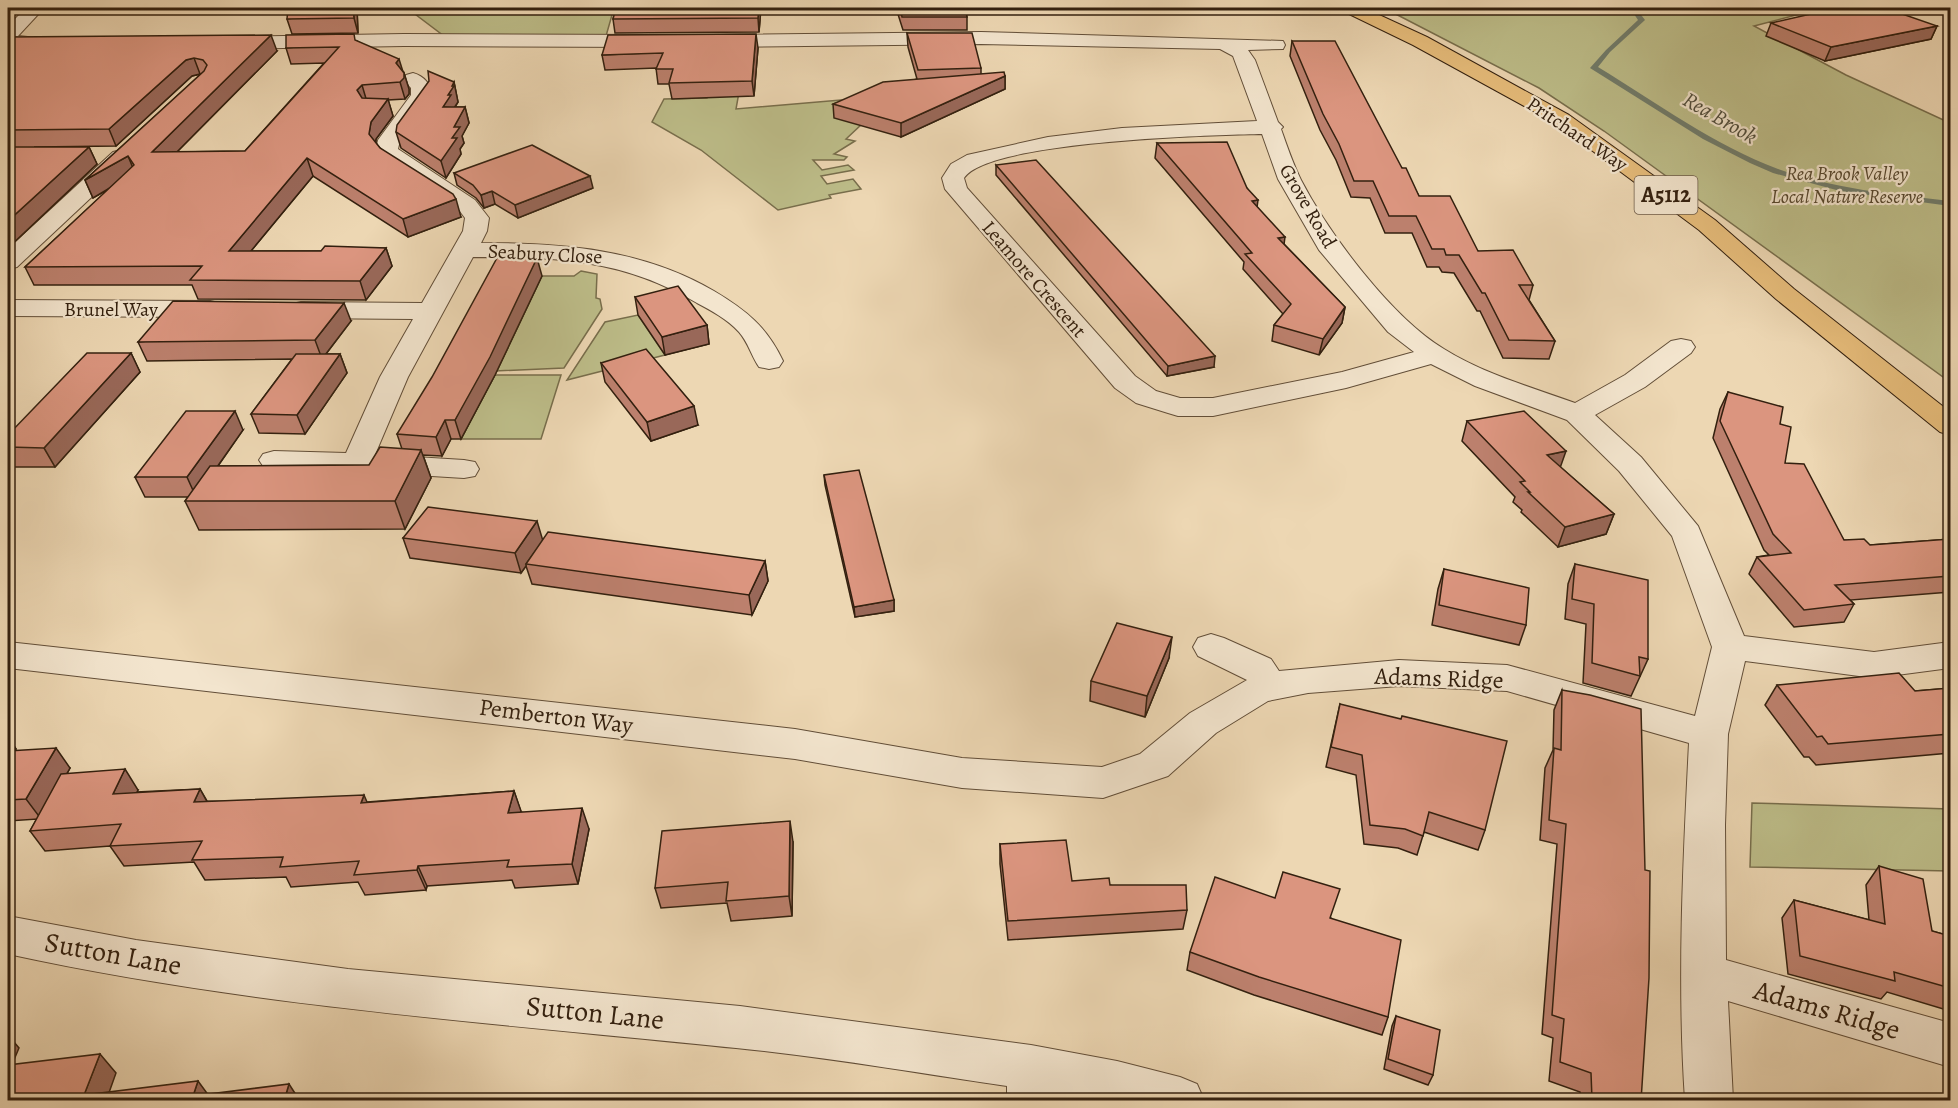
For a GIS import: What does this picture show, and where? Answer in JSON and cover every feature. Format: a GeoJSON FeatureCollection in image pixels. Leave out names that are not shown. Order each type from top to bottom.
{"type":"FeatureCollection","features":[{"type":"Feature","properties":{"kind":"main road"},"geometry":{"type":"LineString","coordinates":[[8,9],[54,8]]}},
{"type":"Feature","properties":{"kind":"main road","name":"Pritchard Way"},"geometry":{"type":"LineString","coordinates":[[1351,8],[1420,41],[1562,119],[1707,225],[1785,294],[1950,426]]}},
{"type":"Feature","properties":{"kind":"street"},"geometry":{"type":"LineString","coordinates":[[38,8],[8,36],[10,42],[71,44]]}},
{"type":"Feature","properties":{"kind":"street"},"geometry":{"type":"LineString","coordinates":[[1010,39],[1062,29],[1256,33]]}},
{"type":"Feature","properties":{"kind":"street"},"geometry":{"type":"LineString","coordinates":[[693,41],[1010,39],[1227,46],[1276,45]]}},
{"type":"Feature","properties":{"kind":"street"},"geometry":{"type":"LineString","coordinates":[[208,44],[404,40],[670,41]]}},
{"type":"Feature","properties":{"kind":"street","name":"Grove Road"},"geometry":{"type":"LineString","coordinates":[[1227,46],[1240,51],[1245,60],[1289,179],[1328,245],[1397,326],[1434,355],[1485,380],[1577,414]]}},
{"type":"Feature","properties":{"kind":"street","name":"Seabury Close"},"geometry":{"type":"LineString","coordinates":[[357,462],[394,377],[475,231],[477,218],[467,205],[394,158],[387,150],[389,140],[421,95],[421,87],[413,79]]}},
{"type":"Feature","properties":{"kind":"street"},"geometry":{"type":"LineString","coordinates":[[384,107],[412,107]]}},
{"type":"Feature","properties":{"kind":"street","name":"Leamore Crescent"},"geometry":{"type":"LineString","coordinates":[[1272,128],[1169,131],[1085,138],[975,160],[959,169],[953,178],[956,189],[1109,365],[1125,382],[1146,397],[1178,407],[1213,407],[1346,380],[1434,355]]}},
{"type":"Feature","properties":{"kind":"street"},"geometry":{"type":"LineString","coordinates":[[8,262],[141,138]]}},
{"type":"Feature","properties":{"kind":"street"},"geometry":{"type":"LineString","coordinates":[[89,155],[123,155]]}},
{"type":"Feature","properties":{"kind":"street","name":"Seabury Close"},"geometry":{"type":"LineString","coordinates":[[464,250],[563,252],[616,259],[643,267],[662,274],[728,310],[754,332],[769,361]]}},
{"type":"Feature","properties":{"kind":"street","name":"Brunel Way"},"geometry":{"type":"LineString","coordinates":[[8,308],[240,310]]}},
{"type":"Feature","properties":{"kind":"street"},"geometry":{"type":"LineString","coordinates":[[275,310],[431,310]]}},
{"type":"Feature","properties":{"kind":"street"},"geometry":{"type":"LineString","coordinates":[[1681,347],[1635,381],[1577,414],[1630,464],[1686,533],[1730,647],[1708,734],[1704,974],[1709,1101]]}},
{"type":"Feature","properties":{"kind":"street"},"geometry":{"type":"LineString","coordinates":[[274,460],[357,462],[464,469]]}},
{"type":"Feature","properties":{"kind":"street"},"geometry":{"type":"LineString","coordinates":[[1211,647],[1258,668],[1270,686]]}},
{"type":"Feature","properties":{"kind":"street"},"geometry":{"type":"LineString","coordinates":[[1730,647],[1874,665],[1950,655]]}},
{"type":"Feature","properties":{"kind":"street","name":"Pemberton Way"},"geometry":{"type":"LineString","coordinates":[[8,655],[795,744],[962,772],[1103,783]]}},
{"type":"Feature","properties":{"kind":"street","name":"Adams Ridge"},"geometry":{"type":"LineString","coordinates":[[1103,783],[1154,765],[1203,723],[1255,691],[1270,686],[1308,680],[1399,673],[1507,678],[1708,734]]}},
{"type":"Feature","properties":{"kind":"street","name":"Sutton Lane"},"geometry":{"type":"LineString","coordinates":[[8,935],[135,960],[348,990],[740,1028],[1031,1084],[1117,1084],[1180,1101]]}},
{"type":"Feature","properties":{"kind":"street","name":"Adams Ridge"},"geometry":{"type":"LineString","coordinates":[[1704,974],[1950,1045]]}},
{"type":"Feature","properties":{"kind":"green space"},"geometry":{"type":"Polygon","coordinates":[[[407,8],[614,8],[606,36],[444,36],[407,8]]]}},
{"type":"Feature","properties":{"kind":"green space","name":"Rea Brook Valley Local Nature Reserve"},"geometry":{"type":"Polygon","coordinates":[[[1384,8],[1823,8],[1754,26],[1846,75],[1950,123],[1950,382],[1604,131],[1539,88],[1384,8]]]}},
{"type":"Feature","properties":{"kind":"green space"},"geometry":{"type":"Polygon","coordinates":[[[713,76],[741,81],[736,109],[841,100],[888,115],[861,125],[846,139],[855,141],[834,154],[847,157],[844,160],[813,160],[822,170],[848,165],[854,170],[821,176],[827,184],[853,179],[861,189],[829,195],[831,198],[778,210],[701,150],[652,122],[664,99],[707,98],[713,76]]]}},
{"type":"Feature","properties":{"kind":"green space"},"geometry":{"type":"Polygon","coordinates":[[[581,271],[597,274],[596,298],[600,299],[602,309],[564,368],[495,371],[541,276],[574,276],[581,271]]]}},
{"type":"Feature","properties":{"kind":"green space"},"geometry":{"type":"Polygon","coordinates":[[[638,315],[665,355],[567,380],[605,322],[638,315]]]}},
{"type":"Feature","properties":{"kind":"green space"},"geometry":{"type":"Polygon","coordinates":[[[495,375],[561,375],[541,439],[461,439],[495,375]]]}},
{"type":"Feature","properties":{"kind":"green space"},"geometry":{"type":"Polygon","coordinates":[[[1752,803],[1950,809],[1950,871],[1750,867],[1752,803]]]}},
{"type":"Feature","properties":{"kind":"building"},"geometry":{"type":"Polygon","coordinates":[[[288,8],[353,8],[354,18],[287,19],[288,8]]]}},
{"type":"Feature","properties":{"kind":"building"},"geometry":{"type":"Polygon","coordinates":[[[616,8],[759,8],[758,18],[613,19],[616,8]]]}},
{"type":"Feature","properties":{"kind":"building"},"geometry":{"type":"Polygon","coordinates":[[[900,8],[965,8],[967,17],[902,17],[900,8]]]}},
{"type":"Feature","properties":{"kind":"building"},"geometry":{"type":"Polygon","coordinates":[[[1837,8],[1885,8],[1937,26],[1831,47],[1771,23],[1837,8]]]}},
{"type":"Feature","properties":{"kind":"building"},"geometry":{"type":"Polygon","coordinates":[[[907,33],[972,33],[981,68],[918,70],[907,33]]]}},
{"type":"Feature","properties":{"kind":"building"},"geometry":{"type":"Polygon","coordinates":[[[354,34],[355,40],[399,59],[396,63],[404,73],[404,78],[400,82],[362,85],[357,90],[362,98],[388,99],[371,122],[369,134],[380,148],[453,194],[456,199],[403,219],[307,158],[229,251],[321,251],[325,246],[386,248],[360,281],[190,280],[202,266],[25,267],[134,165],[128,156],[85,180],[204,71],[207,65],[203,60],[194,58],[186,60],[109,129],[8,130],[8,37],[271,35],[152,152],[245,151],[339,47],[286,48],[286,35],[354,34]]]}},
{"type":"Feature","properties":{"kind":"building"},"geometry":{"type":"Polygon","coordinates":[[[756,34],[752,81],[669,83],[673,69],[656,69],[663,53],[602,55],[608,35],[756,34]]]}},
{"type":"Feature","properties":{"kind":"building"},"geometry":{"type":"Polygon","coordinates":[[[1292,41],[1335,41],[1402,168],[1406,168],[1419,196],[1450,196],[1478,251],[1513,250],[1533,285],[1519,285],[1555,341],[1509,340],[1485,293],[1482,293],[1459,255],[1446,255],[1444,249],[1432,249],[1416,216],[1389,216],[1373,181],[1354,181],[1292,41]]]}},
{"type":"Feature","properties":{"kind":"building"},"geometry":{"type":"Polygon","coordinates":[[[428,71],[454,82],[448,95],[451,95],[443,107],[465,107],[454,127],[460,127],[452,138],[457,138],[441,161],[396,132],[397,125],[429,81],[428,71]]]}},
{"type":"Feature","properties":{"kind":"building"},"geometry":{"type":"Polygon","coordinates":[[[1004,72],[1005,76],[901,123],[833,104],[883,82],[1004,72]]]}},
{"type":"Feature","properties":{"kind":"building"},"geometry":{"type":"Polygon","coordinates":[[[1227,142],[1247,188],[1258,200],[1252,201],[1285,237],[1278,238],[1345,307],[1323,339],[1274,325],[1291,304],[1245,254],[1252,253],[1157,143],[1227,142]]]}},
{"type":"Feature","properties":{"kind":"building"},"geometry":{"type":"Polygon","coordinates":[[[532,145],[590,176],[515,205],[492,191],[481,195],[473,185],[454,173],[532,145]]]}},
{"type":"Feature","properties":{"kind":"building"},"geometry":{"type":"Polygon","coordinates":[[[8,147],[89,147],[8,221],[8,147]]]}},
{"type":"Feature","properties":{"kind":"building"},"geometry":{"type":"Polygon","coordinates":[[[1036,160],[1215,356],[1168,366],[996,165],[1036,160]]]}},
{"type":"Feature","properties":{"kind":"building"},"geometry":{"type":"Polygon","coordinates":[[[497,258],[537,258],[490,357],[455,420],[445,420],[436,437],[397,434],[432,377],[497,258]]]}},
{"type":"Feature","properties":{"kind":"building"},"geometry":{"type":"Polygon","coordinates":[[[678,286],[707,325],[662,337],[635,297],[678,286]]]}},
{"type":"Feature","properties":{"kind":"building"},"geometry":{"type":"Polygon","coordinates":[[[173,301],[344,303],[315,340],[138,342],[173,301]]]}},
{"type":"Feature","properties":{"kind":"building"},"geometry":{"type":"Polygon","coordinates":[[[646,349],[694,406],[647,422],[601,363],[646,349]]]}},
{"type":"Feature","properties":{"kind":"building"},"geometry":{"type":"Polygon","coordinates":[[[87,353],[131,353],[44,448],[8,447],[8,435],[87,353]]]}},
{"type":"Feature","properties":{"kind":"building"},"geometry":{"type":"Polygon","coordinates":[[[296,354],[340,354],[297,415],[251,414],[296,354]]]}},
{"type":"Feature","properties":{"kind":"building"},"geometry":{"type":"Polygon","coordinates":[[[1728,392],[1783,407],[1780,424],[1791,427],[1785,463],[1804,464],[1844,540],[1864,539],[1870,545],[1950,539],[1950,576],[1835,585],[1854,604],[1804,610],[1757,557],[1791,553],[1773,534],[1720,421],[1728,392]]]}},
{"type":"Feature","properties":{"kind":"building"},"geometry":{"type":"Polygon","coordinates":[[[186,411],[235,411],[187,477],[135,477],[186,411]]]}},
{"type":"Feature","properties":{"kind":"building"},"geometry":{"type":"Polygon","coordinates":[[[1524,411],[1566,451],[1547,455],[1614,514],[1565,527],[1528,492],[1530,492],[1520,482],[1525,481],[1467,421],[1524,411]]]}},
{"type":"Feature","properties":{"kind":"building"},"geometry":{"type":"Polygon","coordinates":[[[380,447],[421,450],[395,501],[185,501],[210,466],[369,465],[380,447]]]}},
{"type":"Feature","properties":{"kind":"building"},"geometry":{"type":"Polygon","coordinates":[[[859,470],[894,600],[854,607],[824,475],[859,470]]]}},
{"type":"Feature","properties":{"kind":"building"},"geometry":{"type":"Polygon","coordinates":[[[428,507],[537,521],[515,553],[403,538],[428,507]]]}},
{"type":"Feature","properties":{"kind":"building"},"geometry":{"type":"Polygon","coordinates":[[[548,532],[765,561],[749,595],[526,564],[548,532]]]}},
{"type":"Feature","properties":{"kind":"building"},"geometry":{"type":"Polygon","coordinates":[[[1575,564],[1648,580],[1648,659],[1639,657],[1640,676],[1592,663],[1594,604],[1572,599],[1575,564]]]}},
{"type":"Feature","properties":{"kind":"building"},"geometry":{"type":"Polygon","coordinates":[[[1444,569],[1529,588],[1526,625],[1439,605],[1444,569]]]}},
{"type":"Feature","properties":{"kind":"building"},"geometry":{"type":"Polygon","coordinates":[[[1117,623],[1172,637],[1147,696],[1091,681],[1117,623]]]}},
{"type":"Feature","properties":{"kind":"building"},"geometry":{"type":"Polygon","coordinates":[[[1899,673],[1915,691],[1950,688],[1950,734],[1828,744],[1822,736],[1817,737],[1777,685],[1899,673]]]}},
{"type":"Feature","properties":{"kind":"building"},"geometry":{"type":"Polygon","coordinates":[[[1562,690],[1641,709],[1645,870],[1650,871],[1649,978],[1641,1101],[1596,1101],[1592,1099],[1591,1073],[1560,1062],[1564,1019],[1552,1015],[1566,824],[1549,820],[1554,748],[1561,750],[1562,690]]]}},
{"type":"Feature","properties":{"kind":"building"},"geometry":{"type":"Polygon","coordinates":[[[1340,704],[1507,741],[1485,830],[1429,812],[1423,836],[1405,829],[1370,825],[1362,755],[1331,747],[1340,704]]]}},
{"type":"Feature","properties":{"kind":"building"},"geometry":{"type":"Polygon","coordinates":[[[56,748],[26,799],[8,800],[8,751],[56,748]]]}},
{"type":"Feature","properties":{"kind":"building"},"geometry":{"type":"Polygon","coordinates":[[[125,769],[113,794],[200,789],[194,802],[364,795],[361,803],[514,791],[508,813],[582,808],[572,864],[507,867],[509,860],[418,866],[417,870],[354,875],[359,861],[280,867],[283,857],[192,860],[202,841],[110,846],[121,824],[30,831],[61,774],[125,769]]]}},
{"type":"Feature","properties":{"kind":"building"},"geometry":{"type":"Polygon","coordinates":[[[790,821],[789,896],[726,901],[728,882],[655,888],[662,831],[790,821]]]}},
{"type":"Feature","properties":{"kind":"building"},"geometry":{"type":"Polygon","coordinates":[[[1066,840],[1072,881],[1109,878],[1110,885],[1186,885],[1187,910],[1008,921],[1000,844],[1066,840]]]}},
{"type":"Feature","properties":{"kind":"building"},"geometry":{"type":"Polygon","coordinates":[[[1879,866],[1923,879],[1932,931],[1950,936],[1950,988],[1894,972],[1895,981],[1800,956],[1794,900],[1885,924],[1879,866]]]}},
{"type":"Feature","properties":{"kind":"building"},"geometry":{"type":"Polygon","coordinates":[[[1283,872],[1340,889],[1330,918],[1401,940],[1388,1017],[1259,977],[1190,952],[1215,877],[1275,898],[1283,872]]]}},
{"type":"Feature","properties":{"kind":"building"},"geometry":{"type":"Polygon","coordinates":[[[1396,1016],[1440,1030],[1433,1075],[1388,1059],[1396,1016]]]}},
{"type":"Feature","properties":{"kind":"building"},"geometry":{"type":"Polygon","coordinates":[[[100,1054],[84,1095],[198,1081],[193,1096],[289,1084],[284,1101],[8,1101],[8,1065],[100,1054]]]}},
{"type":"Feature","properties":{"kind":"building"},"geometry":{"type":"Polygon","coordinates":[[[372,1095],[371,1101],[331,1101],[372,1095]]]}},
{"type":"Feature","properties":{"kind":"building"},"geometry":{"type":"Polygon","coordinates":[[[546,1098],[546,1101],[530,1101],[546,1098]]]}},
{"type":"Feature","properties":{"kind":"waterway","name":"Rea Brook"},"geometry":{"type":"LineString","coordinates":[[1633,8],[1642,20],[1608,51],[1594,68],[1683,124],[1752,161],[1797,178],[1862,192],[1950,204]]}}]}
